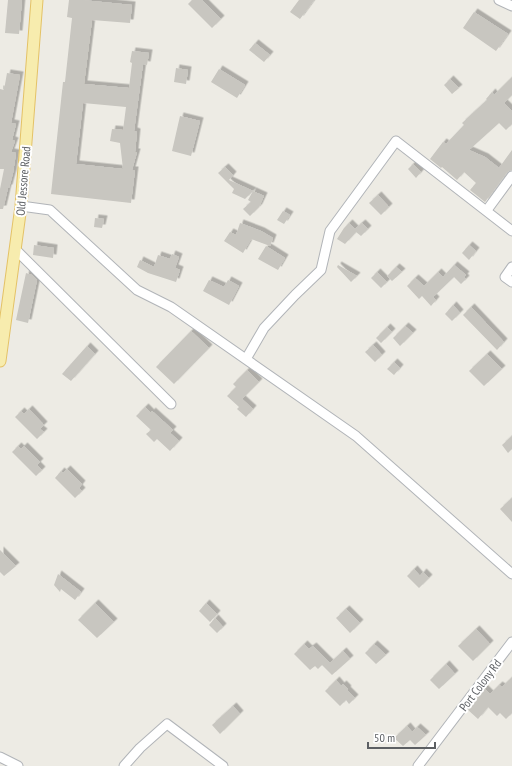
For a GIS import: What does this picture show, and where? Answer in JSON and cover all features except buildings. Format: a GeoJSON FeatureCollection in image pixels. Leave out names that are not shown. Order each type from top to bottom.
{"type":"FeatureCollection","features":[{"type":"Feature","properties":{"kind":"main road","name":"Old Jessore Road"},"geometry":{"type":"LineString","coordinates":[[0,361],[21,206],[37,0]]}},
{"type":"Feature","properties":{"kind":"street"},"geometry":{"type":"LineString","coordinates":[[499,0],[511,5]]}},
{"type":"Feature","properties":{"kind":"street"},"geometry":{"type":"LineString","coordinates":[[246,359],[264,328],[321,270],[330,231],[396,141],[487,210],[512,231]]}},
{"type":"Feature","properties":{"kind":"street"},"geometry":{"type":"LineString","coordinates":[[487,210],[512,176]]}},
{"type":"Feature","properties":{"kind":"street"},"geometry":{"type":"LineString","coordinates":[[21,206],[50,210],[137,290],[171,307],[356,436],[512,574]]}},
{"type":"Feature","properties":{"kind":"street"},"geometry":{"type":"LineString","coordinates":[[15,249],[171,404]]}},
{"type":"Feature","properties":{"kind":"street"},"geometry":{"type":"LineString","coordinates":[[512,267],[505,277],[512,282]]}},
{"type":"Feature","properties":{"kind":"street","name":"Port Colony Rd"},"geometry":{"type":"LineString","coordinates":[[418,766],[512,642]]}},
{"type":"Feature","properties":{"kind":"street"},"geometry":{"type":"LineString","coordinates":[[124,766],[140,748],[166,724],[223,766]]}},
{"type":"Feature","properties":{"kind":"street"},"geometry":{"type":"LineString","coordinates":[[0,757],[18,766]]}}]}
